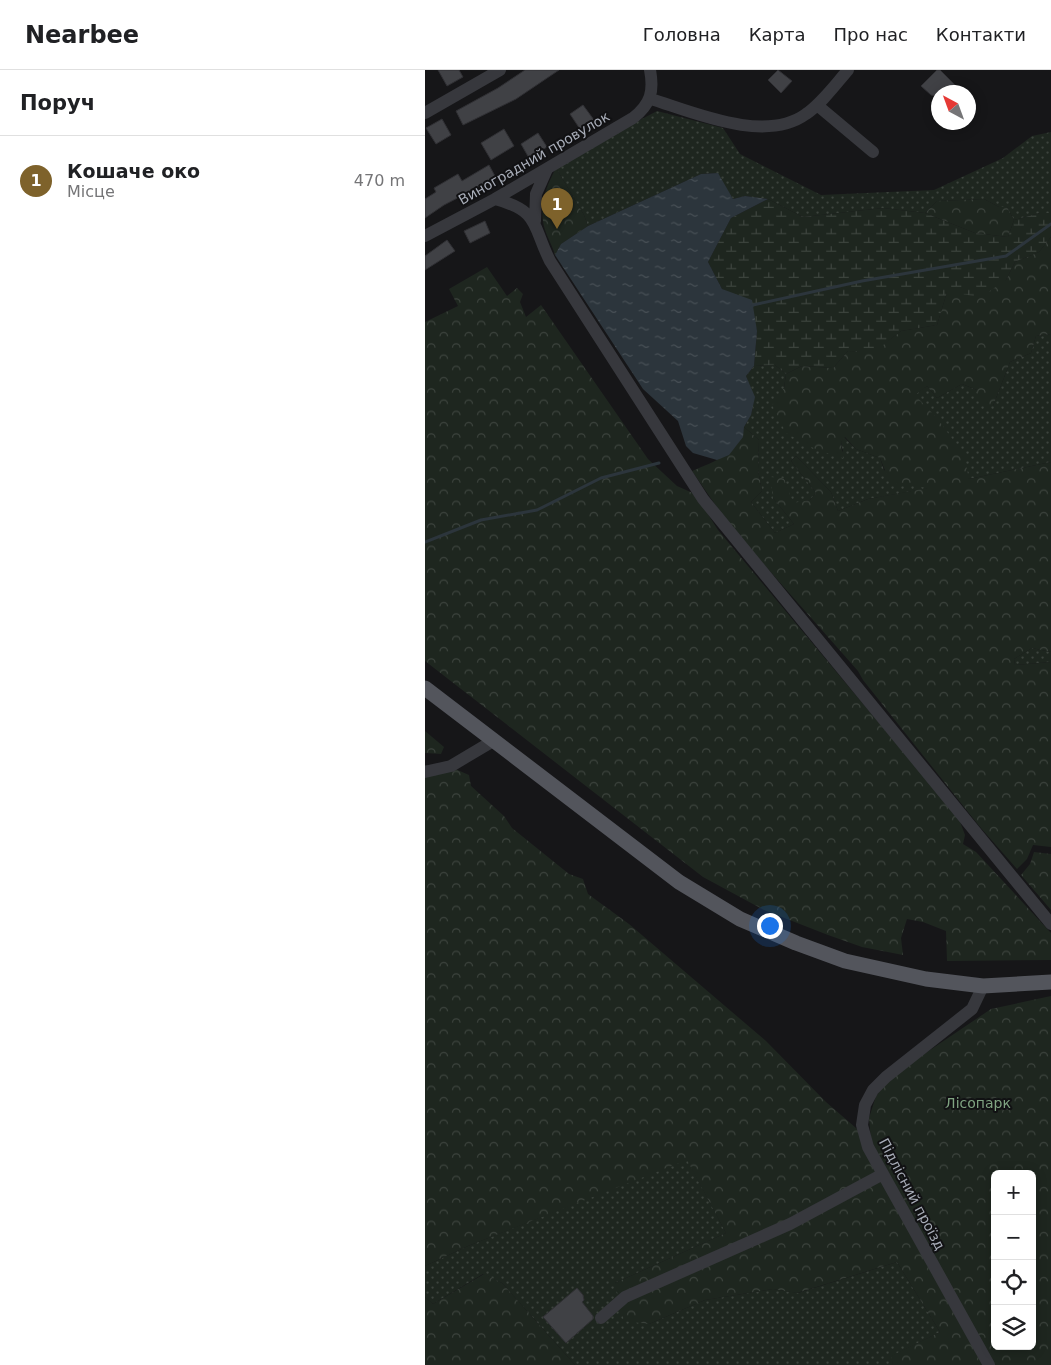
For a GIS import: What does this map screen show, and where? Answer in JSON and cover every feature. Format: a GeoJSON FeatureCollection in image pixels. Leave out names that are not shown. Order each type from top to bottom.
{"type":"FeatureCollection","features":[{"type":"Feature","properties":{"kind":"main road"},"geometry":{"type":"LineString","coordinates":[[425,688],[679,882],[740,919],[796,944],[845,961],[926,979],[983,986],[1051,982]]}},
{"type":"Feature","properties":{"kind":"street"},"geometry":{"type":"LineString","coordinates":[[425,113],[500,70]]}},
{"type":"Feature","properties":{"kind":"street"},"geometry":{"type":"LineString","coordinates":[[650,70],[653,85],[651,98],[721,121],[756,126],[790,123],[805,115],[817,105],[848,70]]}},
{"type":"Feature","properties":{"kind":"street","name":"Виноградний провулок"},"geometry":{"type":"LineString","coordinates":[[425,236],[495,199],[633,118],[644,110],[651,98]]}},
{"type":"Feature","properties":{"kind":"street"},"geometry":{"type":"LineString","coordinates":[[817,105],[873,152]]}},
{"type":"Feature","properties":{"kind":"street"},"geometry":{"type":"LineString","coordinates":[[547,169],[536,194],[535,221],[541,241],[550,260],[703,499],[1051,924]]}},
{"type":"Feature","properties":{"kind":"street"},"geometry":{"type":"LineString","coordinates":[[495,199],[516,204],[535,221]]}},
{"type":"Feature","properties":{"kind":"street"},"geometry":{"type":"LineString","coordinates":[[425,772],[451,766],[493,741]]}},
{"type":"Feature","properties":{"kind":"street","name":"Підлісний проїзд"},"geometry":{"type":"LineString","coordinates":[[983,986],[972,1009],[886,1077],[873,1090],[865,1106],[862,1125],[868,1147],[989,1365]]}},
{"type":"Feature","properties":{"kind":"street"},"geometry":{"type":"LineString","coordinates":[[601,1318],[625,1298],[790,1224],[883,1174]]}},
{"type":"Feature","properties":{"kind":"green space"},"geometry":{"type":"Polygon","coordinates":[[[657,111],[723,128],[740,154],[821,195],[934,190],[1003,158],[1032,136],[1051,132],[1051,213],[1040,213],[1014,220],[1007,207],[999,207],[984,199],[937,201],[925,213],[883,208],[803,217],[768,199],[745,196],[733,199],[717,173],[701,174],[588,226],[584,215],[556,168],[604,139],[657,111]]]}},
{"type":"Feature","properties":{"kind":"green space"},"geometry":{"type":"Polygon","coordinates":[[[556,168],[584,215],[588,226],[561,244],[555,255],[545,229],[542,214],[545,194],[556,168]]]}},
{"type":"Feature","properties":{"kind":"green space"},"geometry":{"type":"Polygon","coordinates":[[[768,199],[803,217],[883,208],[925,213],[975,233],[1008,237],[1014,220],[1040,213],[1051,213],[1051,237],[1039,252],[1015,262],[1006,280],[981,297],[947,292],[937,325],[901,331],[873,353],[848,351],[833,368],[802,366],[786,374],[775,365],[754,366],[757,331],[753,316],[753,305],[722,289],[708,262],[731,218],[768,199]]]}},
{"type":"Feature","properties":{"kind":"green space"},"geometry":{"type":"Polygon","coordinates":[[[984,199],[999,207],[1007,207],[1014,220],[1008,237],[975,233],[925,213],[937,201],[984,199]]]}},
{"type":"Feature","properties":{"kind":"green space"},"geometry":{"type":"Polygon","coordinates":[[[1051,237],[1051,334],[1036,336],[1031,353],[1010,362],[993,406],[979,403],[977,390],[962,384],[937,398],[927,386],[915,395],[937,418],[964,455],[969,479],[1051,462],[1051,652],[1032,648],[1014,659],[1015,665],[1051,662],[1051,847],[1033,845],[1027,859],[1017,869],[980,827],[863,680],[858,671],[730,526],[692,471],[718,460],[732,450],[742,436],[744,427],[759,440],[758,470],[762,491],[751,502],[775,533],[794,524],[773,498],[770,477],[784,478],[793,503],[810,500],[816,493],[791,461],[796,456],[831,492],[838,511],[868,499],[928,488],[890,483],[880,458],[856,449],[845,437],[841,442],[843,458],[817,450],[786,433],[772,405],[784,388],[786,374],[802,366],[833,368],[848,351],[873,352],[901,331],[937,325],[947,292],[1006,280],[1015,262],[1039,252],[1051,237]]]}},
{"type":"Feature","properties":{"kind":"green space"},"geometry":{"type":"Polygon","coordinates":[[[487,267],[507,296],[517,288],[523,294],[520,302],[526,317],[541,305],[648,459],[677,486],[695,494],[718,530],[959,819],[965,835],[963,844],[976,852],[1051,933],[1051,960],[947,961],[946,931],[923,922],[907,919],[901,938],[903,955],[862,947],[764,910],[703,877],[425,661],[425,322],[458,306],[449,289],[487,267]]]}},
{"type":"Feature","properties":{"kind":"green space"},"geometry":{"type":"Polygon","coordinates":[[[1051,334],[1051,462],[969,479],[914,395],[927,386],[937,398],[962,384],[977,390],[993,406],[1010,362],[1031,353],[1036,336],[1051,334]]]}},
{"type":"Feature","properties":{"kind":"green space"},"geometry":{"type":"Polygon","coordinates":[[[775,365],[786,374],[784,388],[843,452],[841,442],[844,437],[856,449],[880,458],[884,470],[930,488],[868,499],[838,511],[831,492],[796,456],[791,461],[816,493],[810,500],[792,504],[784,478],[773,498],[794,524],[775,533],[751,502],[762,491],[758,470],[759,440],[744,427],[753,407],[753,396],[746,376],[754,366],[775,365]]]}},
{"type":"Feature","properties":{"kind":"green space"},"geometry":{"type":"Polygon","coordinates":[[[1032,648],[1051,652],[1051,662],[1015,665],[1014,659],[1032,648]]]}},
{"type":"Feature","properties":{"kind":"green space"},"geometry":{"type":"Polygon","coordinates":[[[425,731],[444,747],[441,754],[425,753],[425,731]]]}},
{"type":"Feature","properties":{"kind":"green space","name":"Лісопарк"},"geometry":{"type":"Polygon","coordinates":[[[425,765],[446,765],[469,775],[471,786],[504,816],[512,828],[569,874],[583,879],[588,894],[629,924],[766,1041],[826,1102],[871,1141],[869,1118],[876,1096],[893,1075],[991,1009],[1051,996],[1051,1365],[893,1365],[891,1356],[940,1332],[897,1262],[797,1293],[773,1289],[705,1300],[649,1324],[624,1321],[615,1283],[726,1233],[687,1160],[468,1246],[425,1266],[425,765]]]}},
{"type":"Feature","properties":{"kind":"green space"},"geometry":{"type":"Polygon","coordinates":[[[1034,852],[1051,854],[1051,910],[1021,875],[1030,864],[1034,852]]]}},
{"type":"Feature","properties":{"kind":"green space"},"geometry":{"type":"Polygon","coordinates":[[[687,1159],[726,1233],[615,1283],[649,1324],[705,1300],[773,1289],[798,1293],[897,1262],[940,1332],[892,1356],[893,1365],[575,1365],[502,1283],[483,1274],[433,1304],[425,1297],[425,1266],[468,1246],[687,1159]]]}},
{"type":"Feature","properties":{"kind":"green space"},"geometry":{"type":"Polygon","coordinates":[[[484,1274],[502,1283],[575,1365],[425,1365],[425,1297],[433,1304],[484,1274]]]}},
{"type":"Feature","properties":{"kind":"water"},"geometry":{"type":"Polygon","coordinates":[[[718,173],[733,199],[745,196],[768,199],[731,218],[708,262],[722,289],[752,300],[757,331],[754,366],[746,376],[755,397],[751,415],[744,427],[743,437],[729,455],[717,460],[693,453],[686,446],[678,421],[643,389],[555,255],[561,244],[588,226],[701,174],[718,173]]]}},
{"type":"Feature","properties":{"kind":"building"},"geometry":{"type":"Polygon","coordinates":[[[438,70],[459,70],[463,77],[447,86],[438,70]]]}},
{"type":"Feature","properties":{"kind":"building"},"geometry":{"type":"Polygon","coordinates":[[[525,70],[559,70],[516,99],[463,125],[456,111],[498,88],[525,70]]]}},
{"type":"Feature","properties":{"kind":"building"},"geometry":{"type":"Polygon","coordinates":[[[778,70],[792,81],[781,93],[768,80],[778,70]]]}},
{"type":"Feature","properties":{"kind":"building"},"geometry":{"type":"Polygon","coordinates":[[[937,70],[940,70],[955,85],[931,85],[931,95],[921,86],[937,70]]]}},
{"type":"Feature","properties":{"kind":"building"},"geometry":{"type":"Polygon","coordinates":[[[583,105],[594,120],[580,129],[570,114],[583,105]]]}},
{"type":"Feature","properties":{"kind":"building"},"geometry":{"type":"Polygon","coordinates":[[[442,119],[451,135],[436,144],[426,128],[442,119]]]}},
{"type":"Feature","properties":{"kind":"building"},"geometry":{"type":"Polygon","coordinates":[[[504,129],[514,146],[491,160],[481,143],[504,129]]]}},
{"type":"Feature","properties":{"kind":"building"},"geometry":{"type":"Polygon","coordinates":[[[538,133],[547,147],[529,158],[521,144],[538,133]]]}},
{"type":"Feature","properties":{"kind":"building"},"geometry":{"type":"Polygon","coordinates":[[[489,165],[496,178],[444,205],[425,218],[425,199],[436,192],[434,188],[458,174],[462,181],[489,165]]]}},
{"type":"Feature","properties":{"kind":"building"},"geometry":{"type":"Polygon","coordinates":[[[485,221],[490,233],[470,243],[464,231],[485,221]]]}},
{"type":"Feature","properties":{"kind":"building"},"geometry":{"type":"Polygon","coordinates":[[[447,240],[455,251],[425,270],[425,256],[447,240]]]}},
{"type":"Feature","properties":{"kind":"building"},"geometry":{"type":"Polygon","coordinates":[[[577,1288],[583,1295],[584,1300],[582,1302],[593,1316],[593,1319],[566,1343],[543,1317],[577,1288]]]}},
{"type":"Feature","properties":{"kind":"waterway"},"geometry":{"type":"LineString","coordinates":[[751,308],[753,305],[862,281],[1006,256],[1051,224]]}},
{"type":"Feature","properties":{"kind":"waterway"},"geometry":{"type":"LineString","coordinates":[[425,542],[481,520],[537,510],[601,478],[659,463]]}},
{"type":"Feature","properties":{"kind":"place","name":"Кошаче око"},"geometry":{"type":"Point","coordinates":[557,229]}}]}
